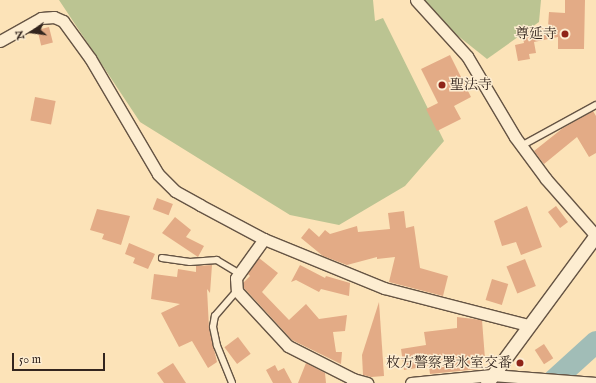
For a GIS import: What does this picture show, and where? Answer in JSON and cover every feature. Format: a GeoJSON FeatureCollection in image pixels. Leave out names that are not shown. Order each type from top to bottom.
{"type":"FeatureCollection","features":[{"type":"Feature","properties":{"kind":"street"},"geometry":{"type":"LineString","coordinates":[[416,0],[467,56],[521,146],[546,179],[596,235],[528,325],[490,379]]}},
{"type":"Feature","properties":{"kind":"street"},"geometry":{"type":"LineString","coordinates":[[0,41],[41,18],[54,17],[63,22],[90,58],[158,174],[175,191],[264,239],[384,288],[528,325]]}},
{"type":"Feature","properties":{"kind":"street"},"geometry":{"type":"LineString","coordinates":[[264,239],[236,278],[237,291],[288,346],[353,381],[367,383]]}},
{"type":"Feature","properties":{"kind":"street"},"geometry":{"type":"LineString","coordinates":[[411,383],[490,379],[582,380],[596,382]]}},
{"type":"Feature","properties":{"kind":"lane"},"geometry":{"type":"LineString","coordinates":[[521,146],[596,105]]}},
{"type":"Feature","properties":{"kind":"lane"},"geometry":{"type":"LineString","coordinates":[[162,258],[190,262],[217,260],[239,274]]}},
{"type":"Feature","properties":{"kind":"lane"},"geometry":{"type":"LineString","coordinates":[[232,383],[217,346],[213,327],[215,316],[237,291]]}},
{"type":"Feature","properties":{"kind":"green space"},"geometry":{"type":"Polygon","coordinates":[[[59,0],[373,0],[375,21],[383,18],[444,141],[405,186],[339,225],[290,215],[140,122],[59,0]]]}},
{"type":"Feature","properties":{"kind":"green space"},"geometry":{"type":"Polygon","coordinates":[[[413,0],[541,0],[539,22],[487,59],[413,0]]]}},
{"type":"Feature","properties":{"kind":"building"},"geometry":{"type":"Polygon","coordinates":[[[565,0],[585,0],[584,49],[558,49],[558,37],[534,42],[536,53],[529,54],[530,59],[518,61],[515,45],[524,43],[523,38],[529,37],[528,31],[548,27],[549,12],[565,13],[565,0]]]}},
{"type":"Feature","properties":{"kind":"building"},"geometry":{"type":"Polygon","coordinates":[[[49,27],[53,43],[41,45],[37,30],[49,27]]]}},
{"type":"Feature","properties":{"kind":"building"},"geometry":{"type":"Polygon","coordinates":[[[450,55],[471,97],[454,106],[461,119],[437,131],[426,109],[438,103],[421,69],[450,55]]]}},
{"type":"Feature","properties":{"kind":"building"},"geometry":{"type":"Polygon","coordinates":[[[35,97],[56,101],[51,125],[30,121],[35,97]]]}},
{"type":"Feature","properties":{"kind":"building"},"geometry":{"type":"Polygon","coordinates":[[[593,111],[596,116],[596,153],[589,157],[577,137],[544,164],[534,151],[563,128],[593,111]]]}},
{"type":"Feature","properties":{"kind":"building"},"geometry":{"type":"Polygon","coordinates":[[[157,198],[173,204],[169,215],[153,209],[157,198]]]}},
{"type":"Feature","properties":{"kind":"building"},"geometry":{"type":"Polygon","coordinates":[[[527,206],[542,247],[521,255],[516,242],[502,246],[494,221],[527,206]]]}},
{"type":"Feature","properties":{"kind":"building"},"geometry":{"type":"Polygon","coordinates":[[[556,206],[568,222],[560,228],[548,212],[556,206]]]}},
{"type":"Feature","properties":{"kind":"building"},"geometry":{"type":"Polygon","coordinates":[[[97,209],[130,216],[121,245],[102,239],[104,234],[90,230],[97,209]]]}},
{"type":"Feature","properties":{"kind":"building"},"geometry":{"type":"Polygon","coordinates":[[[404,211],[406,228],[414,226],[420,268],[448,276],[443,296],[389,282],[395,257],[377,259],[377,257],[347,265],[323,256],[301,238],[309,228],[319,237],[325,230],[330,234],[357,226],[358,232],[390,229],[388,213],[404,211]]]}},
{"type":"Feature","properties":{"kind":"building"},"geometry":{"type":"Polygon","coordinates":[[[175,217],[191,230],[186,237],[204,246],[198,257],[162,233],[175,217]]]}},
{"type":"Feature","properties":{"kind":"building"},"geometry":{"type":"Polygon","coordinates":[[[129,243],[155,254],[148,269],[133,263],[135,258],[125,254],[129,243]]]}},
{"type":"Feature","properties":{"kind":"building"},"geometry":{"type":"Polygon","coordinates":[[[259,258],[278,273],[262,292],[289,320],[306,304],[319,319],[347,315],[345,331],[333,332],[336,352],[342,352],[341,364],[292,340],[244,288],[243,283],[250,276],[248,274],[259,258]]]}},
{"type":"Feature","properties":{"kind":"building"},"geometry":{"type":"Polygon","coordinates":[[[525,259],[536,286],[517,293],[506,266],[525,259]]]}},
{"type":"Feature","properties":{"kind":"building"},"geometry":{"type":"Polygon","coordinates":[[[212,265],[210,293],[207,289],[209,328],[217,362],[208,368],[192,341],[179,347],[161,313],[180,304],[151,299],[154,274],[177,277],[178,269],[196,272],[196,266],[212,265]]]}},
{"type":"Feature","properties":{"kind":"building"},"geometry":{"type":"Polygon","coordinates":[[[300,265],[325,278],[326,276],[350,283],[349,296],[321,289],[319,292],[296,280],[291,282],[300,265]]]}},
{"type":"Feature","properties":{"kind":"building"},"geometry":{"type":"Polygon","coordinates":[[[492,279],[508,284],[502,305],[486,300],[492,279]]]}},
{"type":"Feature","properties":{"kind":"building"},"geometry":{"type":"Polygon","coordinates":[[[379,302],[384,376],[371,377],[363,375],[362,355],[379,302]]]}},
{"type":"Feature","properties":{"kind":"building"},"geometry":{"type":"Polygon","coordinates":[[[457,317],[482,320],[485,359],[479,360],[479,369],[430,374],[429,366],[404,370],[401,349],[426,345],[424,332],[457,328],[457,317]]]}},
{"type":"Feature","properties":{"kind":"building"},"geometry":{"type":"Polygon","coordinates":[[[238,337],[251,354],[237,364],[224,347],[238,337]]]}},
{"type":"Feature","properties":{"kind":"building"},"geometry":{"type":"Polygon","coordinates":[[[544,344],[553,358],[544,364],[535,350],[544,344]]]}},
{"type":"Feature","properties":{"kind":"building"},"geometry":{"type":"Polygon","coordinates":[[[173,363],[186,383],[164,383],[157,373],[173,363]]]}},
{"type":"Feature","properties":{"kind":"building"},"geometry":{"type":"Polygon","coordinates":[[[306,363],[325,373],[326,383],[298,383],[306,363]]]}},
{"type":"Feature","properties":{"kind":"building"},"geometry":{"type":"Polygon","coordinates":[[[275,365],[278,371],[284,368],[292,383],[273,383],[266,370],[275,365]]]}},
{"type":"Feature","properties":{"kind":"waterway"},"geometry":{"type":"LineString","coordinates":[[551,383],[596,342]]}},
{"type":"Feature","properties":{"kind":"place","name":"尊延寺"},"geometry":{"type":"Point","coordinates":[565,34]}},
{"type":"Feature","properties":{"kind":"place","name":"聖法寺"},"geometry":{"type":"Point","coordinates":[442,85]}},
{"type":"Feature","properties":{"kind":"place","name":"枚方警察署氷室交番"},"geometry":{"type":"Point","coordinates":[520,363]}}]}
